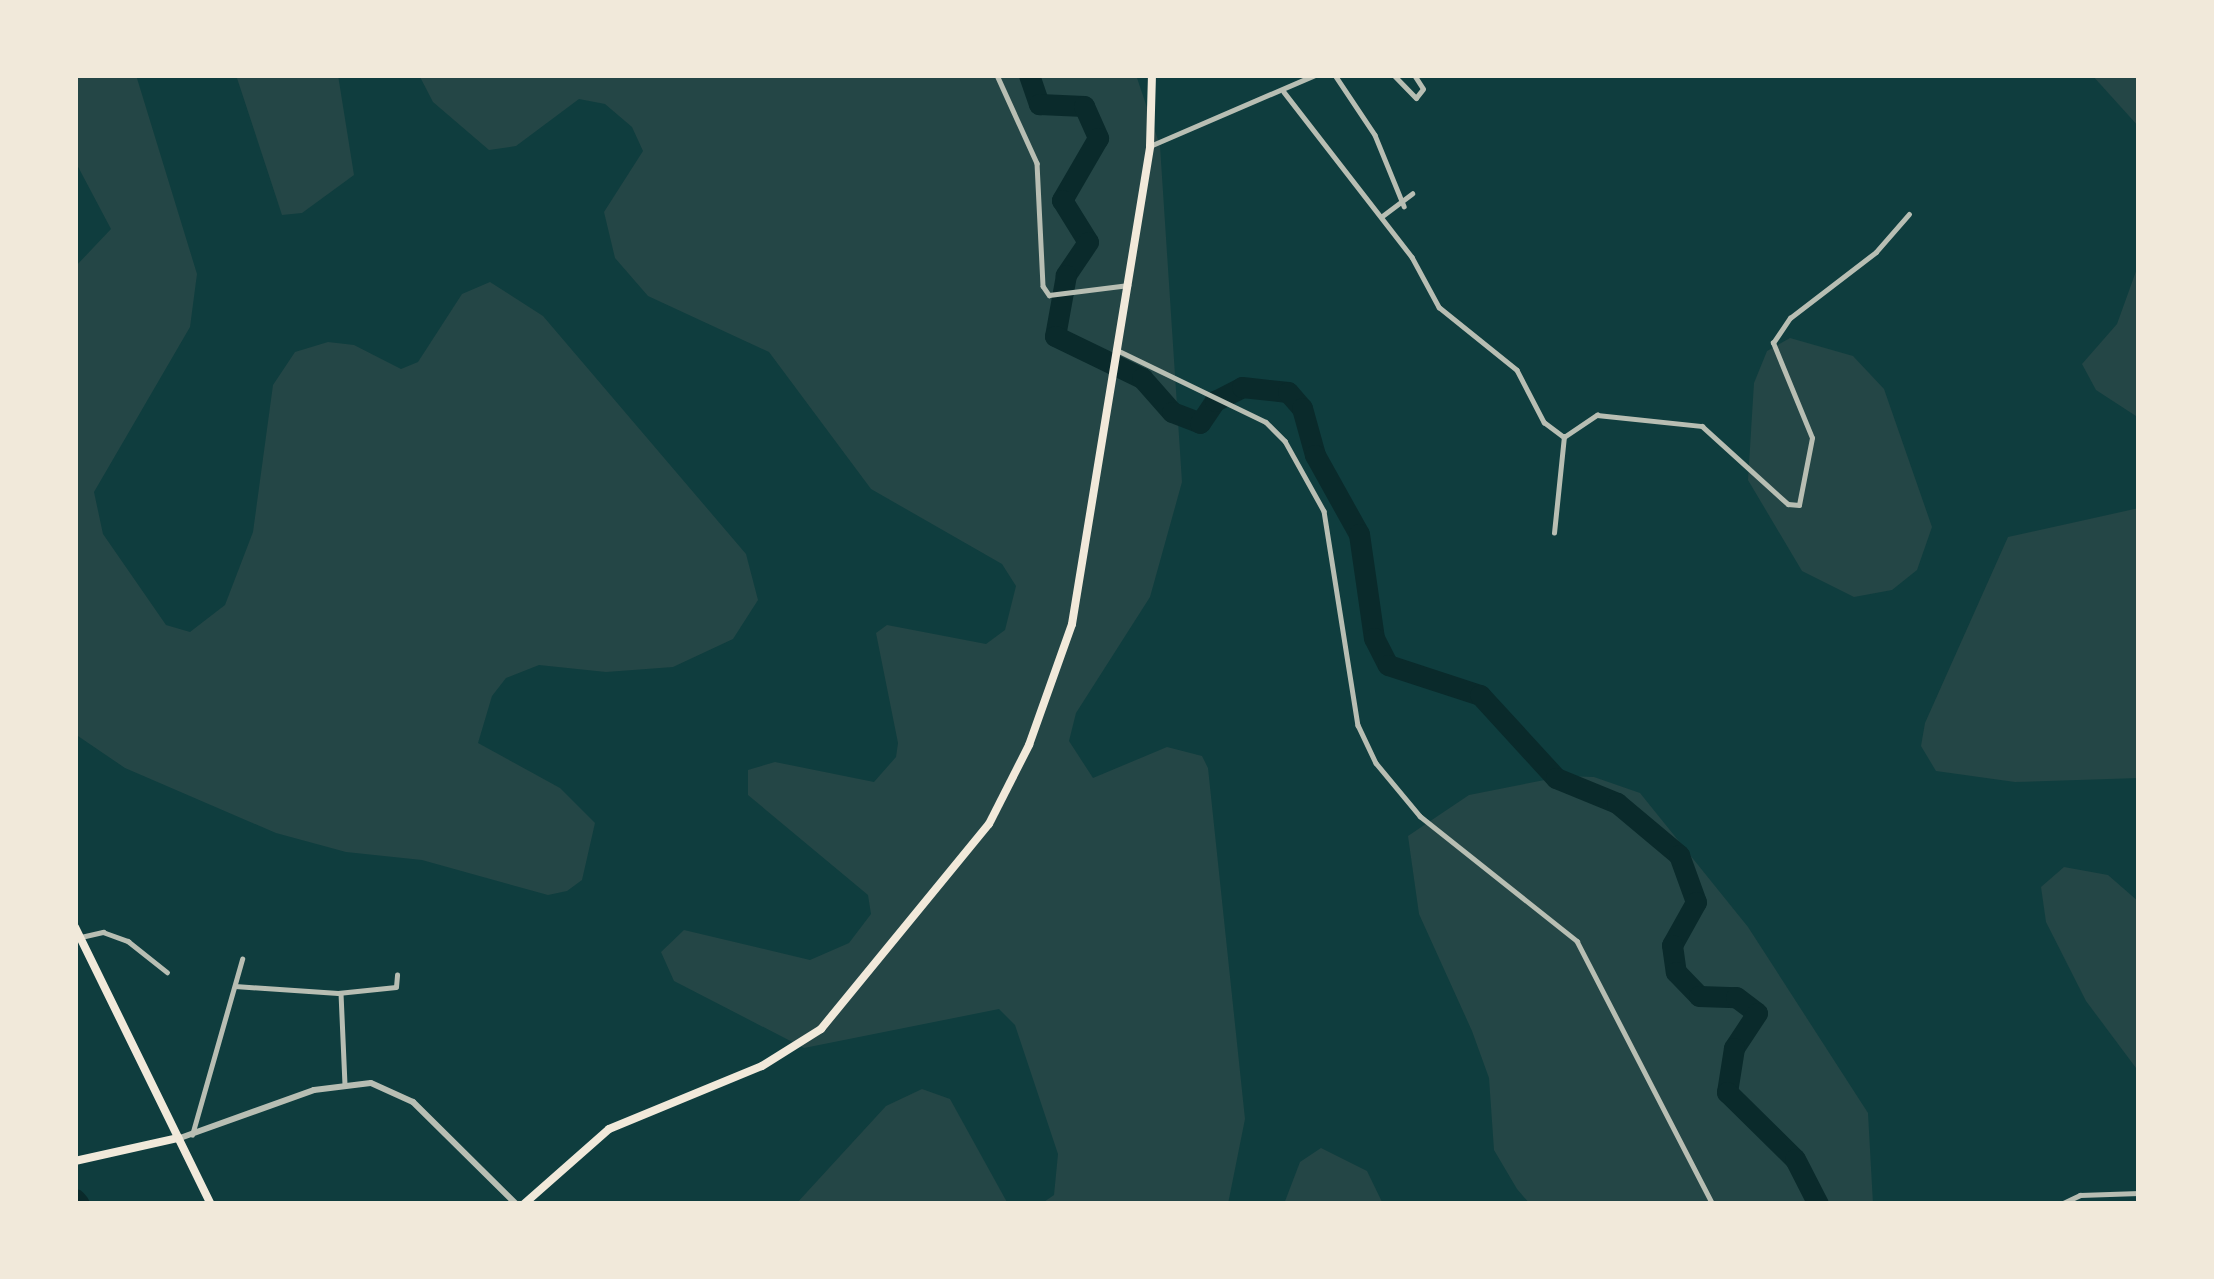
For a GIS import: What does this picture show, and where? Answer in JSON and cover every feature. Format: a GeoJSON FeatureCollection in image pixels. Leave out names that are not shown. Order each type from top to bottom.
{"type":"FeatureCollection","features":[{"type":"Feature","properties":{"kind":"main road"},"geometry":{"type":"LineString","coordinates":[[520,1204],[609,1129],[762,1066],[821,1029],[989,824],[1062,661],[1150,146],[1152,75]]}},
{"type":"Feature","properties":{"kind":"main road"},"geometry":{"type":"LineString","coordinates":[[75,927],[211,1204]]}},
{"type":"Feature","properties":{"kind":"main road"},"geometry":{"type":"LineString","coordinates":[[75,1161],[178,1138]]}},
{"type":"Feature","properties":{"kind":"street"},"geometry":{"type":"LineString","coordinates":[[997,75],[1036,164],[1043,286],[1049,295],[1128,285]]}},
{"type":"Feature","properties":{"kind":"street"},"geometry":{"type":"LineString","coordinates":[[1150,146],[1315,75]]}},
{"type":"Feature","properties":{"kind":"street"},"geometry":{"type":"LineString","coordinates":[[1335,75],[1375,135],[1404,206]]}},
{"type":"Feature","properties":{"kind":"street"},"geometry":{"type":"LineString","coordinates":[[1394,75],[1416,98],[1423,89],[1414,75]]}},
{"type":"Feature","properties":{"kind":"street"},"geometry":{"type":"LineString","coordinates":[[1284,92],[1381,217],[1439,307],[1516,370],[1544,422],[1564,437]]}},
{"type":"Feature","properties":{"kind":"street"},"geometry":{"type":"LineString","coordinates":[[1381,217],[1404,206],[1412,194]]}},
{"type":"Feature","properties":{"kind":"street"},"geometry":{"type":"LineString","coordinates":[[1564,437],[1597,415],[1702,426],[1788,504],[1799,505],[1812,438],[1773,343],[1790,318],[1876,252],[1909,214]]}},
{"type":"Feature","properties":{"kind":"street"},"geometry":{"type":"LineString","coordinates":[[1116,355],[1266,422],[1285,440],[1324,512],[1358,725],[1376,764],[1420,816],[1576,941],[1712,1204]]}},
{"type":"Feature","properties":{"kind":"street"},"geometry":{"type":"LineString","coordinates":[[1554,533],[1564,437]]}},
{"type":"Feature","properties":{"kind":"street"},"geometry":{"type":"LineString","coordinates":[[81,937],[103,932],[128,941],[167,972]]}},
{"type":"Feature","properties":{"kind":"street"},"geometry":{"type":"LineString","coordinates":[[192,1135],[242,958]]}},
{"type":"Feature","properties":{"kind":"street"},"geometry":{"type":"LineString","coordinates":[[235,986],[341,992],[396,987],[397,975]]}},
{"type":"Feature","properties":{"kind":"street"},"geometry":{"type":"LineString","coordinates":[[341,992],[345,1083]]}},
{"type":"Feature","properties":{"kind":"street"},"geometry":{"type":"LineString","coordinates":[[178,1138],[345,1083],[389,1088],[413,1102],[520,1204]]}},
{"type":"Feature","properties":{"kind":"street"},"geometry":{"type":"LineString","coordinates":[[2061,1204],[2080,1195],[2139,1193]]}},
{"type":"Feature","properties":{"kind":"shaded area"},"geometry":{"type":"Polygon","coordinates":[[[75,75],[136,75],[197,274],[190,327],[94,492],[103,534],[166,625],[190,632],[225,605],[253,532],[273,385],[295,352],[328,342],[354,345],[401,369],[418,362],[462,294],[490,282],[543,316],[746,554],[758,600],[733,639],[673,667],[606,672],[539,665],[506,678],[492,696],[478,743],[560,788],[595,823],[582,880],[567,891],[548,895],[422,860],[346,852],[276,833],[125,768],[75,734],[75,267],[111,229],[75,161],[75,75]]]}},
{"type":"Feature","properties":{"kind":"shaded area"},"geometry":{"type":"Polygon","coordinates":[[[236,75],[338,75],[354,175],[302,213],[282,215],[236,75]]]}},
{"type":"Feature","properties":{"kind":"shaded area"},"geometry":{"type":"Polygon","coordinates":[[[419,75],[1136,75],[1160,146],[1182,482],[1150,597],[1076,713],[1069,741],[1093,778],[1167,747],[1202,756],[1208,768],[1245,1119],[1228,1204],[1041,1204],[1054,1195],[1058,1154],[1015,1025],[999,1009],[804,1048],[674,981],[661,952],[684,930],[810,960],[849,943],[871,914],[868,895],[748,795],[748,770],[775,762],[874,782],[896,757],[898,743],[876,633],[887,625],[986,644],[1005,630],[1016,586],[1002,564],[871,489],[769,352],[648,296],[615,258],[604,212],[643,151],[632,127],[605,104],[579,99],[516,146],[489,150],[433,102],[419,75]]]}},
{"type":"Feature","properties":{"kind":"shaded area"},"geometry":{"type":"Polygon","coordinates":[[[2092,75],[2139,75],[2139,127],[2092,75]]]}},
{"type":"Feature","properties":{"kind":"shaded area"},"geometry":{"type":"Polygon","coordinates":[[[2139,263],[2139,418],[2096,390],[2082,364],[2117,324],[2139,263]]]}},
{"type":"Feature","properties":{"kind":"shaded area"},"geometry":{"type":"Polygon","coordinates":[[[1790,338],[1853,356],[1884,389],[1932,527],[1917,570],[1892,590],[1854,597],[1802,571],[1748,480],[1754,383],[1767,351],[1790,338]]]}},
{"type":"Feature","properties":{"kind":"shaded area"},"geometry":{"type":"Polygon","coordinates":[[[2139,508],[2139,778],[2015,782],[1936,771],[1921,746],[1925,723],[2008,537],[2139,508]]]}},
{"type":"Feature","properties":{"kind":"shaded area"},"geometry":{"type":"Polygon","coordinates":[[[1565,776],[1594,777],[1640,793],[1748,927],[1868,1113],[1873,1204],[1530,1204],[1517,1189],[1494,1150],[1489,1078],[1419,914],[1408,836],[1469,795],[1565,776]]]}},
{"type":"Feature","properties":{"kind":"shaded area"},"geometry":{"type":"Polygon","coordinates":[[[2064,867],[2108,875],[2139,902],[2139,1072],[2086,1001],[2046,922],[2041,887],[2064,867]]]}},
{"type":"Feature","properties":{"kind":"shaded area"},"geometry":{"type":"Polygon","coordinates":[[[922,1089],[950,1099],[1008,1204],[796,1204],[886,1106],[922,1089]]]}},
{"type":"Feature","properties":{"kind":"shaded area"},"geometry":{"type":"Polygon","coordinates":[[[1321,1148],[1367,1171],[1383,1204],[1284,1204],[1300,1162],[1321,1148]]]}},
{"type":"Feature","properties":{"kind":"waterway"},"geometry":{"type":"LineString","coordinates":[[1029,75],[1039,104],[1084,106],[1098,138],[1062,200],[1088,242],[1066,275],[1055,336],[1142,378],[1172,412],[1200,423],[1215,401],[1242,387],[1288,392],[1302,408],[1315,455],[1359,534],[1374,638],[1388,665],[1480,695],[1556,778],[1617,803],[1679,855],[1696,902],[1672,945],[1676,972],[1699,996],[1736,997],[1757,1013],[1734,1048],[1727,1092],[1795,1159],[1818,1204]]}},
{"type":"Feature","properties":{"kind":"waterway"},"geometry":{"type":"LineString","coordinates":[[75,1199],[79,1204]]}}]}
